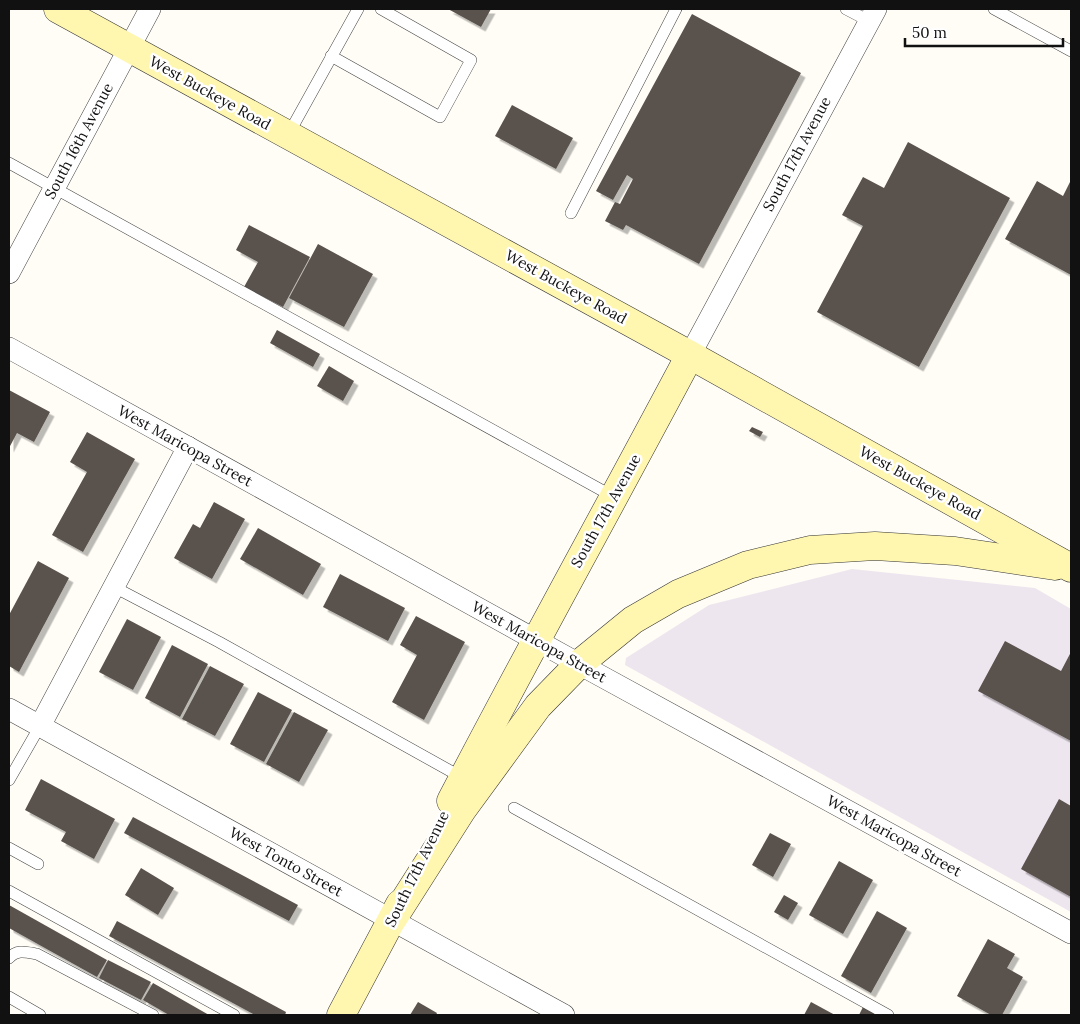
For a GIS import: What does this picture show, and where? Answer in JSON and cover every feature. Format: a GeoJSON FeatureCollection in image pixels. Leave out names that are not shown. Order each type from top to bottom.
{"type":"FeatureCollection","features":[{"type":"Feature","properties":{"kind":"main road","name":"West Buckeye Road"},"geometry":{"type":"LineString","coordinates":[[64,10],[128,48],[690,355],[1071,569]]}},
{"type":"Feature","properties":{"kind":"main road","name":"South 17th Avenue"},"geometry":{"type":"LineString","coordinates":[[341,1015],[392,920],[429,843],[535,640],[690,355]]}},
{"type":"Feature","properties":{"kind":"main road"},"geometry":{"type":"LineString","coordinates":[[392,920],[462,810],[538,706],[579,664],[633,620],[678,594],[748,565],[810,550],[875,546],[955,551],[1071,569]]}},
{"type":"Feature","properties":{"kind":"street","name":"South 16th Avenue"},"geometry":{"type":"LineString","coordinates":[[9,273],[150,9]]}},
{"type":"Feature","properties":{"kind":"street","name":"South 17th Avenue"},"geometry":{"type":"LineString","coordinates":[[690,355],[872,15]]}},
{"type":"Feature","properties":{"kind":"street","name":"West Maricopa Street"},"geometry":{"type":"LineString","coordinates":[[9,348],[535,640],[1071,933]]}},
{"type":"Feature","properties":{"kind":"street"},"geometry":{"type":"LineString","coordinates":[[40,726],[188,447]]}},
{"type":"Feature","properties":{"kind":"street","name":"West Tonto Street"},"geometry":{"type":"LineString","coordinates":[[9,709],[564,1015]]}},
{"type":"Feature","properties":{"kind":"lane"},"geometry":{"type":"LineString","coordinates":[[288,135],[358,9]]}},
{"type":"Feature","properties":{"kind":"lane"},"geometry":{"type":"LineString","coordinates":[[331,56],[440,117],[471,60],[380,9]]}},
{"type":"Feature","properties":{"kind":"lane"},"geometry":{"type":"LineString","coordinates":[[571,213],[676,9]]}},
{"type":"Feature","properties":{"kind":"lane"},"geometry":{"type":"LineString","coordinates":[[846,9],[872,15]]}},
{"type":"Feature","properties":{"kind":"lane"},"geometry":{"type":"LineString","coordinates":[[994,9],[1071,51]]}},
{"type":"Feature","properties":{"kind":"lane"},"geometry":{"type":"LineString","coordinates":[[9,163],[614,497]]}},
{"type":"Feature","properties":{"kind":"lane"},"geometry":{"type":"LineString","coordinates":[[114,587],[227,647],[463,778]]}},
{"type":"Feature","properties":{"kind":"lane"},"geometry":{"type":"LineString","coordinates":[[9,780],[40,726]]}},
{"type":"Feature","properties":{"kind":"lane"},"geometry":{"type":"LineString","coordinates":[[514,808],[888,1015]]}},
{"type":"Feature","properties":{"kind":"lane"},"geometry":{"type":"LineString","coordinates":[[9,848],[38,864]]}},
{"type":"Feature","properties":{"kind":"lane"},"geometry":{"type":"LineString","coordinates":[[9,891],[234,1015]]}},
{"type":"Feature","properties":{"kind":"lane"},"geometry":{"type":"LineString","coordinates":[[9,958],[12,954],[22,951],[37,954],[153,1015]]}},
{"type":"Feature","properties":{"kind":"lane"},"geometry":{"type":"LineString","coordinates":[[9,997],[40,1015]]}},
{"type":"Feature","properties":{"kind":"shaded area"},"geometry":{"type":"Polygon","coordinates":[[[852,569],[1035,588],[1071,609],[1071,912],[625,665],[626,658],[709,605],[852,569]]]}},
{"type":"Feature","properties":{"kind":"building"},"geometry":{"type":"Polygon","coordinates":[[[448,9],[491,9],[481,27],[448,9]]]}},
{"type":"Feature","properties":{"kind":"building"},"geometry":{"type":"Polygon","coordinates":[[[692,14],[801,73],[699,264],[626,225],[623,230],[605,221],[615,202],[620,204],[633,179],[627,175],[613,200],[596,191],[692,14]]]}},
{"type":"Feature","properties":{"kind":"building"},"geometry":{"type":"Polygon","coordinates":[[[512,105],[573,138],[556,169],[495,136],[512,105]]]}},
{"type":"Feature","properties":{"kind":"building"},"geometry":{"type":"Polygon","coordinates":[[[908,142],[1010,198],[919,367],[817,312],[863,226],[842,215],[863,177],[884,188],[908,142]]]}},
{"type":"Feature","properties":{"kind":"building"},"geometry":{"type":"Polygon","coordinates":[[[1071,180],[1071,275],[1005,239],[1037,181],[1063,196],[1071,180]]]}},
{"type":"Feature","properties":{"kind":"building"},"geometry":{"type":"Polygon","coordinates":[[[249,225],[310,257],[283,307],[244,287],[258,262],[236,250],[249,225]]]}},
{"type":"Feature","properties":{"kind":"building"},"geometry":{"type":"Polygon","coordinates":[[[318,244],[373,274],[344,327],[289,298],[318,244]]]}},
{"type":"Feature","properties":{"kind":"building"},"geometry":{"type":"Polygon","coordinates":[[[277,330],[320,354],[313,367],[270,343],[277,330]]]}},
{"type":"Feature","properties":{"kind":"building"},"geometry":{"type":"Polygon","coordinates":[[[329,366],[354,381],[343,401],[317,386],[329,366]]]}},
{"type":"Feature","properties":{"kind":"building"},"geometry":{"type":"Polygon","coordinates":[[[9,390],[50,412],[34,442],[17,433],[9,448],[9,390]]]}},
{"type":"Feature","properties":{"kind":"building"},"geometry":{"type":"Polygon","coordinates":[[[752,427],[763,432],[760,437],[749,431],[752,427]]]}},
{"type":"Feature","properties":{"kind":"building"},"geometry":{"type":"Polygon","coordinates":[[[87,432],[135,459],[83,552],[52,535],[87,472],[70,462],[87,432]]]}},
{"type":"Feature","properties":{"kind":"building"},"geometry":{"type":"Polygon","coordinates":[[[214,502],[245,519],[212,579],[174,558],[193,524],[200,528],[214,502]]]}},
{"type":"Feature","properties":{"kind":"building"},"geometry":{"type":"Polygon","coordinates":[[[258,528],[321,564],[303,595],[240,559],[258,528]]]}},
{"type":"Feature","properties":{"kind":"building"},"geometry":{"type":"Polygon","coordinates":[[[38,561],[69,578],[19,672],[9,666],[9,615],[38,561]]]}},
{"type":"Feature","properties":{"kind":"building"},"geometry":{"type":"Polygon","coordinates":[[[340,574],[405,608],[388,641],[323,607],[340,574]]]}},
{"type":"Feature","properties":{"kind":"building"},"geometry":{"type":"Polygon","coordinates":[[[416,616],[465,642],[424,720],[392,702],[417,655],[400,645],[416,616]]]}},
{"type":"Feature","properties":{"kind":"building"},"geometry":{"type":"Polygon","coordinates":[[[127,619],[161,637],[133,690],[99,672],[127,619]]]}},
{"type":"Feature","properties":{"kind":"building"},"geometry":{"type":"Polygon","coordinates":[[[1005,641],[1061,671],[1071,652],[1071,741],[978,691],[1005,641]]]}},
{"type":"Feature","properties":{"kind":"building"},"geometry":{"type":"Polygon","coordinates":[[[172,645],[208,664],[180,717],[145,698],[172,645]]]}},
{"type":"Feature","properties":{"kind":"building"},"geometry":{"type":"Polygon","coordinates":[[[210,666],[244,684],[215,736],[182,719],[210,666]]]}},
{"type":"Feature","properties":{"kind":"building"},"geometry":{"type":"Polygon","coordinates":[[[258,692],[292,710],[264,762],[230,744],[258,692]]]}},
{"type":"Feature","properties":{"kind":"building"},"geometry":{"type":"Polygon","coordinates":[[[294,712],[328,730],[299,782],[266,764],[294,712]]]}},
{"type":"Feature","properties":{"kind":"building"},"geometry":{"type":"Polygon","coordinates":[[[41,779],[115,819],[94,859],[61,841],[66,832],[25,810],[41,779]]]}},
{"type":"Feature","properties":{"kind":"building"},"geometry":{"type":"Polygon","coordinates":[[[1059,799],[1071,806],[1071,897],[1021,869],[1059,799]]]}},
{"type":"Feature","properties":{"kind":"building"},"geometry":{"type":"Polygon","coordinates":[[[133,817],[298,905],[289,921],[124,833],[133,817]]]}},
{"type":"Feature","properties":{"kind":"building"},"geometry":{"type":"Polygon","coordinates":[[[770,833],[791,844],[773,877],[752,865],[770,833]]]}},
{"type":"Feature","properties":{"kind":"building"},"geometry":{"type":"Polygon","coordinates":[[[839,861],[873,880],[843,934],[809,915],[839,861]]]}},
{"type":"Feature","properties":{"kind":"building"},"geometry":{"type":"Polygon","coordinates":[[[141,868],[174,888],[158,915],[125,895],[141,868]]]}},
{"type":"Feature","properties":{"kind":"building"},"geometry":{"type":"Polygon","coordinates":[[[784,895],[798,903],[788,920],[774,912],[784,895]]]}},
{"type":"Feature","properties":{"kind":"building"},"geometry":{"type":"Polygon","coordinates":[[[9,905],[107,960],[97,977],[9,928],[9,905]]]}},
{"type":"Feature","properties":{"kind":"building"},"geometry":{"type":"Polygon","coordinates":[[[877,911],[907,928],[871,993],[841,976],[877,911]]]}},
{"type":"Feature","properties":{"kind":"building"},"geometry":{"type":"Polygon","coordinates":[[[117,921],[286,1012],[285,1015],[255,1015],[109,936],[117,921]]]}},
{"type":"Feature","properties":{"kind":"building"},"geometry":{"type":"Polygon","coordinates":[[[988,939],[1015,954],[1007,968],[1023,977],[1002,1015],[991,1015],[957,996],[988,939]]]}},
{"type":"Feature","properties":{"kind":"building"},"geometry":{"type":"Polygon","coordinates":[[[108,960],[151,982],[141,1000],[99,978],[108,960]]]}},
{"type":"Feature","properties":{"kind":"building"},"geometry":{"type":"Polygon","coordinates":[[[153,983],[209,1015],[169,1015],[143,1000],[153,983]]]}},
{"type":"Feature","properties":{"kind":"building"},"geometry":{"type":"Polygon","coordinates":[[[418,1002],[437,1013],[436,1015],[410,1015],[418,1002]]]}},
{"type":"Feature","properties":{"kind":"building"},"geometry":{"type":"Polygon","coordinates":[[[811,1002],[835,1015],[804,1015],[811,1002]]]}},
{"type":"Feature","properties":{"kind":"building"},"geometry":{"type":"Polygon","coordinates":[[[863,1007],[877,1015],[859,1015],[863,1007]]]}}]}
